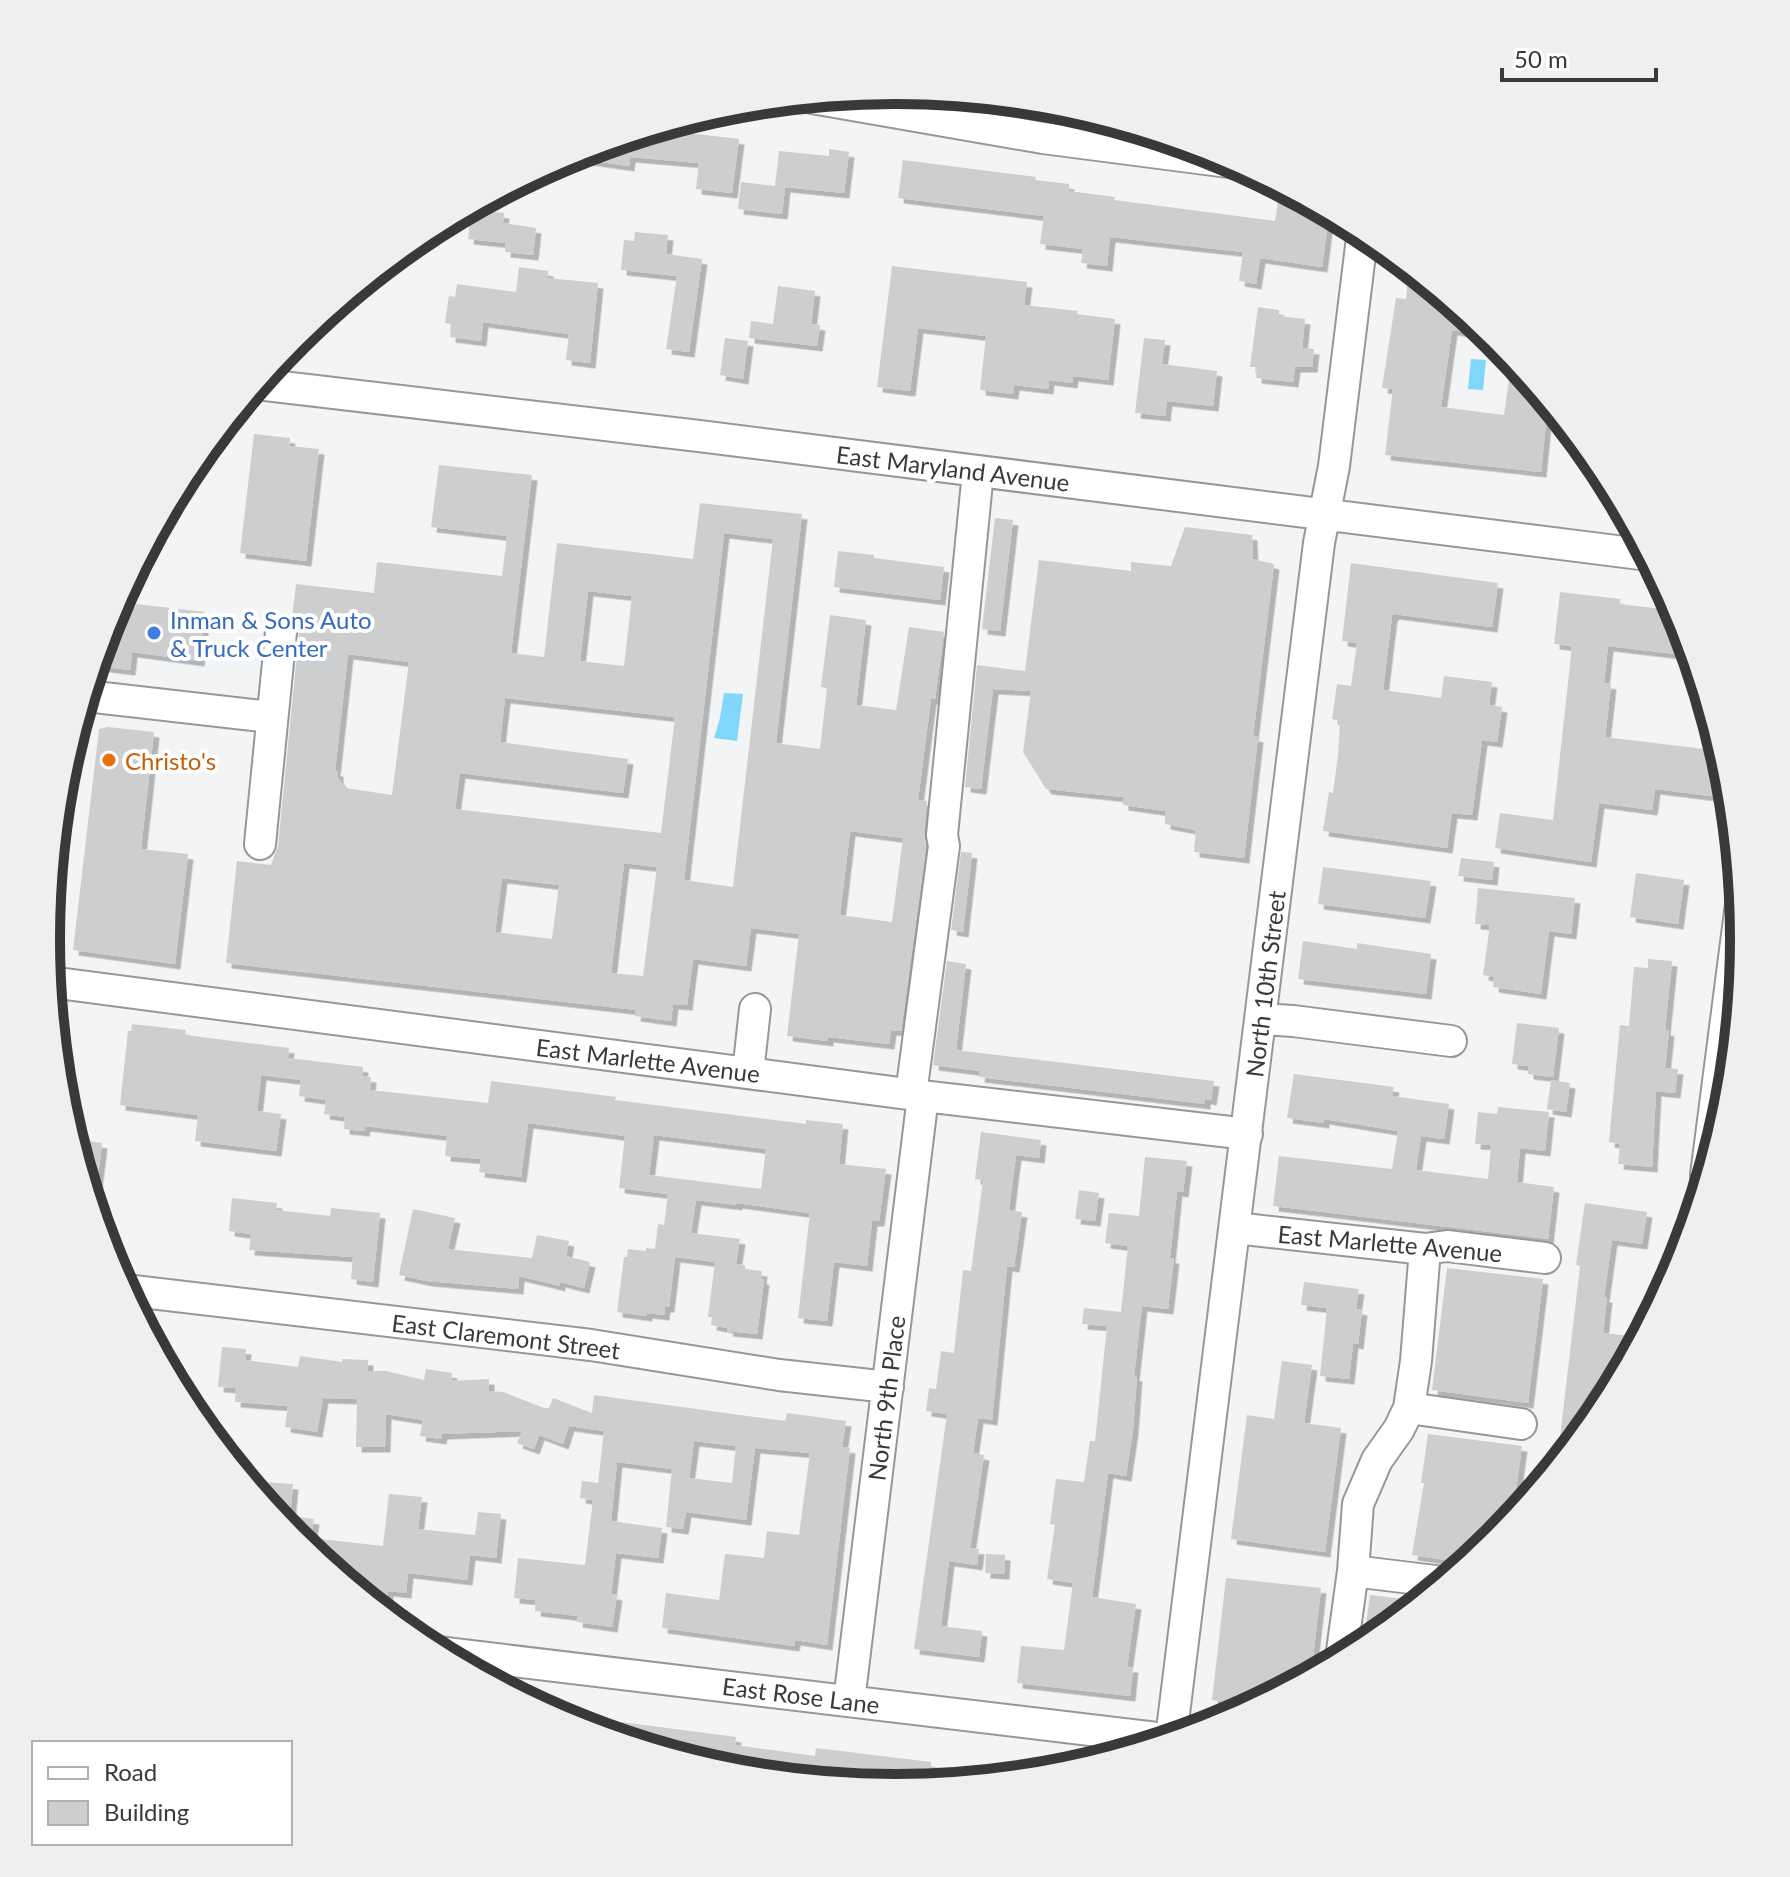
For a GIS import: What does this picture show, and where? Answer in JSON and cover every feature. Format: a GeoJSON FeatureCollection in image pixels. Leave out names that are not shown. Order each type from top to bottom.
{"type":"FeatureCollection","features":[{"type":"Feature","properties":{"kind":"street"},"geometry":{"type":"LineString","coordinates":[[851,105],[1043,138],[1187,157]]}},
{"type":"Feature","properties":{"kind":"street","name":"North 10th Street"},"geometry":{"type":"LineString","coordinates":[[1170,1727],[1262,1019],[1288,790],[1334,466],[1361,246]]}},
{"type":"Feature","properties":{"kind":"street","name":"East Maryland Avenue"},"geometry":{"type":"LineString","coordinates":[[269,386],[1636,553]]}},
{"type":"Feature","properties":{"kind":"street","name":"North 9th Place"},"geometry":{"type":"LineString","coordinates":[[849,1701],[888,1387],[944,846],[978,472]]}},
{"type":"Feature","properties":{"kind":"street"},"geometry":{"type":"LineString","coordinates":[[260,844],[281,632]]}},
{"type":"Feature","properties":{"kind":"street"},"geometry":{"type":"LineString","coordinates":[[96,697],[271,717]]}},
{"type":"Feature","properties":{"kind":"street","name":"East Marlette Avenue"},"geometry":{"type":"LineString","coordinates":[[62,984],[917,1095],[1247,1134]]}},
{"type":"Feature","properties":{"kind":"street"},"geometry":{"type":"LineString","coordinates":[[748,1073],[755,1009]]}},
{"type":"Feature","properties":{"kind":"street"},"geometry":{"type":"LineString","coordinates":[[1262,1019],[1451,1041]]}},
{"type":"Feature","properties":{"kind":"street"},"geometry":{"type":"LineString","coordinates":[[1721,1059],[1724,1034]]}},
{"type":"Feature","properties":{"kind":"street","name":"East Marlette Avenue"},"geometry":{"type":"LineString","coordinates":[[1235,1228],[1425,1249],[1447,1246],[1545,1258]]}},
{"type":"Feature","properties":{"kind":"street"},"geometry":{"type":"LineString","coordinates":[[1343,1643],[1358,1504],[1377,1460],[1409,1408],[1425,1249]]}},
{"type":"Feature","properties":{"kind":"street","name":"East Claremont Street"},"geometry":{"type":"LineString","coordinates":[[139,1292],[591,1345],[779,1375],[888,1387]]}},
{"type":"Feature","properties":{"kind":"street"},"geometry":{"type":"LineString","coordinates":[[1409,1408],[1521,1424]]}},
{"type":"Feature","properties":{"kind":"street"},"geometry":{"type":"LineString","coordinates":[[1353,1571],[1429,1580]]}},
{"type":"Feature","properties":{"kind":"street","name":"East Rose Lane"},"geometry":{"type":"LineString","coordinates":[[467,1656],[1141,1736]]}},
{"type":"Feature","properties":{"kind":"water"},"geometry":{"type":"Polygon","coordinates":[[[1471,359],[1486,360],[1483,390],[1468,389],[1471,359]]]}},
{"type":"Feature","properties":{"kind":"water"},"geometry":{"type":"Polygon","coordinates":[[[724,693],[743,694],[737,741],[714,738],[724,693]]]}},
{"type":"Feature","properties":{"kind":"building"},"geometry":{"type":"Polygon","coordinates":[[[679,132],[739,139],[732,193],[696,189],[699,163],[630,157],[629,166],[592,161],[679,132]]]}},
{"type":"Feature","properties":{"kind":"building"},"geometry":{"type":"Polygon","coordinates":[[[829,149],[849,152],[844,193],[785,187],[782,214],[738,209],[741,182],[775,186],[779,151],[829,156],[829,149]]]}},
{"type":"Feature","properties":{"kind":"building"},"geometry":{"type":"Polygon","coordinates":[[[903,160],[1036,177],[1035,180],[1069,184],[1069,191],[1115,197],[1114,200],[1275,221],[1278,201],[1288,203],[1328,225],[1322,267],[1260,258],[1256,284],[1239,281],[1243,252],[1110,237],[1107,266],[1081,263],[1083,249],[1040,244],[1044,216],[898,198],[903,160]]]}},
{"type":"Feature","properties":{"kind":"building"},"geometry":{"type":"Polygon","coordinates":[[[485,211],[504,213],[503,223],[536,228],[533,255],[505,252],[506,243],[468,239],[470,220],[485,211]]]}},
{"type":"Feature","properties":{"kind":"building"},"geometry":{"type":"Polygon","coordinates":[[[635,232],[668,235],[666,254],[702,259],[689,352],[666,349],[677,276],[621,270],[624,240],[634,241],[635,232]]]}},
{"type":"Feature","properties":{"kind":"building"},"geometry":{"type":"Polygon","coordinates":[[[892,266],[1027,282],[1024,305],[1115,319],[1108,380],[1073,376],[1072,383],[1049,380],[1048,389],[1014,385],[1013,394],[980,390],[986,336],[918,328],[910,391],[877,387],[892,266]]]}},
{"type":"Feature","properties":{"kind":"building"},"geometry":{"type":"Polygon","coordinates":[[[519,267],[548,271],[548,278],[598,283],[590,363],[566,360],[569,334],[483,322],[481,341],[450,337],[451,324],[445,323],[449,296],[455,297],[457,284],[516,292],[519,267]]]}},
{"type":"Feature","properties":{"kind":"building"},"geometry":{"type":"Polygon","coordinates":[[[1408,280],[1469,332],[1452,330],[1441,407],[1504,415],[1510,374],[1547,417],[1541,472],[1385,455],[1393,389],[1382,388],[1396,298],[1406,299],[1408,280]]]}},
{"type":"Feature","properties":{"kind":"building"},"geometry":{"type":"Polygon","coordinates":[[[778,286],[815,291],[811,324],[820,325],[817,346],[749,338],[751,321],[773,324],[778,286]]]}},
{"type":"Feature","properties":{"kind":"building"},"geometry":{"type":"Polygon","coordinates":[[[1258,307],[1279,310],[1279,316],[1305,319],[1302,348],[1314,349],[1312,367],[1295,367],[1293,382],[1256,378],[1257,367],[1250,367],[1258,307]]]}},
{"type":"Feature","properties":{"kind":"building"},"geometry":{"type":"Polygon","coordinates":[[[725,338],[748,341],[743,379],[720,375],[725,338]]]}},
{"type":"Feature","properties":{"kind":"building"},"geometry":{"type":"Polygon","coordinates":[[[1144,338],[1165,340],[1162,364],[1217,371],[1213,406],[1167,401],[1165,416],[1135,413],[1144,338]]]}},
{"type":"Feature","properties":{"kind":"building"},"geometry":{"type":"Polygon","coordinates":[[[254,434],[290,438],[289,446],[319,449],[306,561],[240,553],[254,434]]]}},
{"type":"Feature","properties":{"kind":"building"},"geometry":{"type":"Polygon","coordinates":[[[439,465],[532,475],[511,653],[544,657],[557,543],[693,559],[700,503],[802,514],[776,743],[820,749],[827,688],[821,687],[830,615],[866,620],[856,705],[896,710],[909,627],[944,632],[935,699],[931,699],[918,800],[927,801],[926,847],[901,1031],[891,1030],[889,1044],[787,1036],[799,934],[751,928],[746,966],[693,959],[687,1005],[673,1004],[671,1021],[635,1016],[636,1010],[226,963],[237,861],[271,865],[278,846],[299,634],[298,625],[292,618],[296,584],[374,593],[377,562],[502,576],[507,536],[431,527],[439,465]],[[724,533],[684,880],[733,887],[773,539],[724,533]],[[588,591],[580,661],[624,666],[632,596],[588,591]],[[348,654],[335,771],[338,771],[338,778],[346,788],[392,795],[409,662],[348,654]],[[505,698],[500,742],[628,759],[623,793],[460,773],[455,809],[661,833],[675,717],[505,698]],[[850,831],[840,915],[892,922],[903,838],[850,831]],[[624,863],[611,973],[643,976],[657,867],[624,863]],[[502,878],[495,932],[552,939],[559,885],[502,878]]]}},
{"type":"Feature","properties":{"kind":"building"},"geometry":{"type":"Polygon","coordinates":[[[995,518],[1013,520],[1000,631],[982,629],[995,518]]]}},
{"type":"Feature","properties":{"kind":"building"},"geometry":{"type":"Polygon","coordinates":[[[1185,527],[1252,535],[1253,559],[1274,564],[1253,736],[1258,737],[1244,858],[1194,852],[1196,830],[1165,824],[1165,811],[1123,805],[1123,797],[1046,789],[1023,752],[1031,691],[993,689],[981,789],[965,787],[977,665],[1025,671],[1039,560],[1131,571],[1131,562],[1171,566],[1185,527]]]}},
{"type":"Feature","properties":{"kind":"building"},"geometry":{"type":"Polygon","coordinates":[[[838,551],[944,567],[940,600],[834,587],[838,551]]]}},
{"type":"Feature","properties":{"kind":"building"},"geometry":{"type":"Polygon","coordinates":[[[1351,563],[1498,583],[1492,627],[1392,616],[1383,690],[1441,698],[1444,676],[1492,682],[1489,705],[1502,707],[1497,742],[1482,740],[1472,815],[1452,813],[1447,848],[1323,831],[1329,792],[1333,793],[1338,755],[1340,721],[1332,719],[1337,684],[1351,686],[1357,643],[1342,641],[1351,563]]]}},
{"type":"Feature","properties":{"kind":"building"},"geometry":{"type":"Polygon","coordinates":[[[1560,592],[1620,599],[1620,604],[1662,609],[1680,655],[1608,646],[1604,683],[1611,684],[1605,737],[1708,749],[1717,797],[1655,789],[1652,810],[1599,803],[1591,862],[1495,848],[1500,813],[1553,820],[1572,646],[1554,644],[1560,592]]]}},
{"type":"Feature","properties":{"kind":"building","name":"Inman & Sons Auto & Truck Center"},"geometry":{"type":"Polygon","coordinates":[[[136,604],[205,612],[199,661],[132,652],[130,670],[105,667],[130,606],[136,607],[136,604]]]}},
{"type":"Feature","properties":{"kind":"building"},"geometry":{"type":"Polygon","coordinates":[[[108,727],[154,732],[141,849],[188,854],[175,964],[73,950],[99,729],[108,727]]]}},
{"type":"Feature","properties":{"kind":"building"},"geometry":{"type":"Polygon","coordinates":[[[961,852],[972,853],[963,932],[951,930],[961,852]]]}},
{"type":"Feature","properties":{"kind":"building"},"geometry":{"type":"Polygon","coordinates":[[[1461,858],[1494,862],[1492,880],[1458,876],[1461,858]]]}},
{"type":"Feature","properties":{"kind":"building"},"geometry":{"type":"Polygon","coordinates":[[[1323,867],[1431,881],[1425,918],[1318,904],[1323,867]]]}},
{"type":"Feature","properties":{"kind":"building"},"geometry":{"type":"Polygon","coordinates":[[[1636,873],[1684,880],[1678,924],[1630,917],[1636,873]]]}},
{"type":"Feature","properties":{"kind":"building"},"geometry":{"type":"Polygon","coordinates":[[[1478,888],[1575,898],[1571,934],[1549,931],[1541,994],[1493,987],[1494,977],[1483,975],[1490,925],[1475,924],[1478,888]]]}},
{"type":"Feature","properties":{"kind":"building"},"geometry":{"type":"Polygon","coordinates":[[[1303,941],[1357,949],[1357,943],[1431,954],[1426,994],[1298,979],[1303,941]]]}},
{"type":"Feature","properties":{"kind":"building"},"geometry":{"type":"Polygon","coordinates":[[[1648,959],[1672,961],[1665,1030],[1669,1031],[1665,1068],[1678,1069],[1675,1093],[1656,1091],[1652,1167],[1618,1164],[1620,1144],[1609,1142],[1620,1025],[1629,1026],[1634,967],[1648,968],[1648,959]]]}},
{"type":"Feature","properties":{"kind":"building"},"geometry":{"type":"Polygon","coordinates":[[[947,961],[966,964],[956,1050],[1214,1081],[1211,1100],[1205,1099],[1205,1104],[979,1077],[980,1071],[933,1065],[947,961]]]}},
{"type":"Feature","properties":{"kind":"building"},"geometry":{"type":"Polygon","coordinates":[[[1517,1023],[1559,1028],[1553,1077],[1528,1074],[1528,1066],[1512,1064],[1517,1023]]]}},
{"type":"Feature","properties":{"kind":"building"},"geometry":{"type":"Polygon","coordinates":[[[132,1024],[186,1030],[185,1035],[289,1048],[288,1058],[363,1067],[362,1076],[371,1077],[370,1090],[488,1103],[491,1081],[806,1124],[806,1120],[843,1124],[839,1164],[886,1169],[879,1221],[872,1221],[867,1266],[834,1262],[827,1321],[798,1318],[810,1213],[696,1200],[691,1233],[740,1239],[736,1264],[745,1265],[745,1269],[762,1271],[761,1279],[764,1280],[757,1334],[727,1331],[728,1328],[711,1325],[712,1317],[708,1317],[715,1262],[675,1257],[669,1307],[665,1307],[664,1315],[617,1312],[624,1257],[627,1257],[628,1249],[655,1249],[658,1224],[664,1225],[668,1194],[619,1188],[625,1136],[528,1123],[521,1177],[479,1172],[481,1159],[445,1156],[447,1136],[365,1126],[364,1131],[344,1129],[345,1117],[324,1114],[326,1100],[299,1096],[301,1080],[261,1075],[257,1111],[281,1114],[276,1151],[195,1141],[198,1115],[120,1105],[128,1031],[131,1031],[132,1024]],[[654,1135],[649,1175],[761,1189],[766,1149],[654,1135]]]}},
{"type":"Feature","properties":{"kind":"building"},"geometry":{"type":"Polygon","coordinates":[[[1294,1074],[1394,1087],[1392,1096],[1449,1104],[1444,1139],[1421,1136],[1416,1170],[1488,1179],[1491,1145],[1475,1144],[1478,1112],[1497,1114],[1498,1107],[1549,1112],[1545,1151],[1520,1148],[1517,1182],[1554,1187],[1548,1239],[1273,1206],[1279,1156],[1392,1169],[1398,1131],[1324,1119],[1324,1123],[1287,1118],[1294,1074]]]}},
{"type":"Feature","properties":{"kind":"building"},"geometry":{"type":"Polygon","coordinates":[[[1551,1080],[1570,1083],[1566,1112],[1547,1109],[1551,1080]]]}},
{"type":"Feature","properties":{"kind":"building"},"geometry":{"type":"Polygon","coordinates":[[[981,1132],[1041,1140],[1039,1158],[1016,1155],[1009,1210],[1022,1212],[1014,1267],[1007,1266],[992,1420],[978,1418],[973,1453],[984,1455],[970,1548],[979,1549],[977,1565],[949,1561],[941,1626],[982,1631],[979,1657],[914,1649],[947,1414],[926,1411],[929,1388],[936,1389],[941,1351],[954,1353],[963,1270],[971,1271],[983,1180],[975,1179],[981,1132]]]}},
{"type":"Feature","properties":{"kind":"building"},"geometry":{"type":"Polygon","coordinates":[[[85,1141],[102,1143],[97,1184],[85,1141]]]}},
{"type":"Feature","properties":{"kind":"building"},"geometry":{"type":"Polygon","coordinates":[[[1145,1157],[1187,1161],[1183,1192],[1177,1191],[1168,1309],[1142,1306],[1134,1376],[1137,1376],[1133,1429],[1126,1476],[1108,1473],[1092,1597],[1136,1604],[1127,1667],[1133,1667],[1130,1696],[1017,1683],[1021,1646],[1064,1650],[1073,1583],[1047,1579],[1055,1525],[1050,1524],[1056,1479],[1084,1482],[1090,1441],[1095,1441],[1107,1326],[1082,1324],[1084,1308],[1121,1312],[1128,1246],[1105,1243],[1109,1213],[1139,1216],[1145,1157]]]}},
{"type":"Feature","properties":{"kind":"building"},"geometry":{"type":"Polygon","coordinates":[[[1079,1190],[1099,1193],[1095,1221],[1075,1219],[1079,1190]]]}},
{"type":"Feature","properties":{"kind":"building"},"geometry":{"type":"Polygon","coordinates":[[[232,1198],[277,1203],[276,1210],[330,1216],[331,1208],[380,1213],[373,1282],[351,1279],[353,1257],[249,1250],[251,1234],[229,1231],[232,1198]]]}},
{"type":"Feature","properties":{"kind":"building"},"geometry":{"type":"Polygon","coordinates":[[[1585,1203],[1647,1212],[1642,1244],[1612,1240],[1604,1297],[1607,1297],[1603,1333],[1629,1336],[1559,1444],[1580,1266],[1576,1265],[1585,1203]]]}},
{"type":"Feature","properties":{"kind":"building"},"geometry":{"type":"Polygon","coordinates":[[[413,1209],[455,1218],[448,1249],[532,1258],[537,1235],[569,1241],[566,1256],[590,1262],[584,1288],[519,1276],[518,1289],[427,1281],[399,1275],[413,1209]]]}},
{"type":"Feature","properties":{"kind":"building"},"geometry":{"type":"Polygon","coordinates":[[[1447,1268],[1543,1279],[1528,1403],[1432,1390],[1447,1268]]]}},
{"type":"Feature","properties":{"kind":"building"},"geometry":{"type":"Polygon","coordinates":[[[1304,1282],[1359,1289],[1356,1309],[1362,1310],[1358,1344],[1353,1343],[1349,1379],[1320,1376],[1327,1308],[1301,1305],[1304,1282]]]}},
{"type":"Feature","properties":{"kind":"building"},"geometry":{"type":"Polygon","coordinates":[[[222,1347],[246,1349],[245,1360],[298,1367],[300,1356],[342,1362],[342,1359],[368,1360],[368,1371],[386,1371],[424,1380],[426,1369],[452,1373],[451,1381],[489,1379],[489,1391],[503,1392],[544,1408],[549,1408],[553,1398],[592,1413],[594,1395],[785,1421],[787,1413],[846,1421],[842,1447],[850,1448],[827,1645],[795,1640],[794,1646],[662,1628],[666,1593],[719,1600],[725,1554],[764,1558],[767,1531],[799,1535],[810,1453],[755,1448],[746,1520],[686,1512],[683,1529],[666,1527],[672,1469],[617,1462],[611,1521],[662,1528],[658,1558],[616,1553],[611,1594],[617,1595],[612,1627],[577,1622],[578,1616],[535,1611],[536,1600],[514,1598],[518,1558],[585,1565],[593,1500],[580,1498],[582,1481],[598,1483],[604,1431],[569,1426],[563,1444],[539,1435],[534,1449],[517,1443],[522,1431],[442,1434],[441,1439],[420,1436],[423,1420],[386,1414],[385,1447],[356,1447],[357,1399],[323,1398],[317,1432],[285,1427],[288,1406],[235,1402],[236,1388],[218,1387],[222,1347]],[[694,1441],[689,1478],[732,1483],[736,1446],[694,1441]]]}},
{"type":"Feature","properties":{"kind":"building"},"geometry":{"type":"Polygon","coordinates":[[[1282,1361],[1312,1365],[1304,1423],[1341,1428],[1325,1552],[1231,1539],[1247,1415],[1274,1419],[1282,1361]]]}},
{"type":"Feature","properties":{"kind":"building"},"geometry":{"type":"Polygon","coordinates":[[[1428,1434],[1522,1446],[1515,1498],[1451,1561],[1412,1555],[1424,1483],[1421,1483],[1428,1434]]]}},
{"type":"Feature","properties":{"kind":"building"},"geometry":{"type":"Polygon","coordinates":[[[261,1482],[293,1484],[290,1513],[261,1482]]]}},
{"type":"Feature","properties":{"kind":"building"},"geometry":{"type":"Polygon","coordinates":[[[389,1494],[422,1497],[418,1529],[475,1535],[478,1512],[501,1514],[496,1558],[470,1555],[467,1580],[408,1573],[406,1593],[388,1591],[387,1599],[344,1566],[315,1538],[383,1546],[389,1494]]]}},
{"type":"Feature","properties":{"kind":"building"},"geometry":{"type":"Polygon","coordinates":[[[293,1516],[314,1519],[311,1535],[293,1516]]]}},
{"type":"Feature","properties":{"kind":"building"},"geometry":{"type":"Polygon","coordinates":[[[986,1554],[1005,1555],[1004,1574],[985,1573],[986,1554]]]}},
{"type":"Feature","properties":{"kind":"building"},"geometry":{"type":"Polygon","coordinates":[[[1226,1578],[1321,1588],[1312,1662],[1231,1702],[1212,1700],[1226,1578]]]}},
{"type":"Feature","properties":{"kind":"building"},"geometry":{"type":"Polygon","coordinates":[[[1370,1595],[1405,1599],[1403,1601],[1365,1628],[1370,1595]]]}},
{"type":"Feature","properties":{"kind":"building"},"geometry":{"type":"Polygon","coordinates":[[[621,1722],[736,1737],[735,1745],[815,1756],[816,1748],[931,1762],[931,1768],[957,1771],[895,1774],[786,1766],[679,1745],[620,1727],[621,1722]]]}},
{"type":"Feature","properties":{"kind":"place","name":"Inman & Sons Auto & Truck Center"},"geometry":{"type":"Point","coordinates":[154,633]}},
{"type":"Feature","properties":{"kind":"place","name":"Christo's"},"geometry":{"type":"Point","coordinates":[109,760]}}]}
